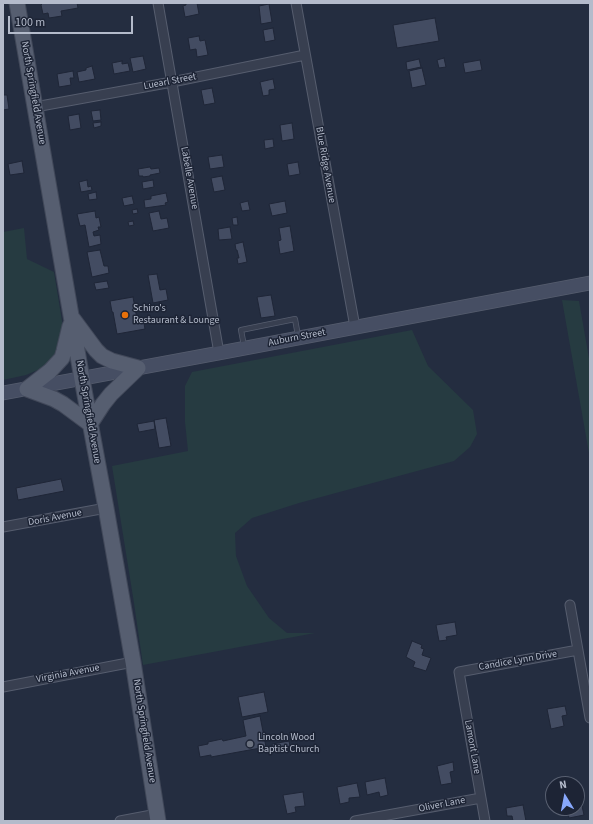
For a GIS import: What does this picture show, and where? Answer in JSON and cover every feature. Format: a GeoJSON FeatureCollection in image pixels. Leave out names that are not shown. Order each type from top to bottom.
{"type":"FeatureCollection","features":[{"type":"Feature","properties":{"kind":"main road","name":"North Springfield Avenue"},"geometry":{"type":"LineString","coordinates":[[17,3],[133,662],[158,817]]}},
{"type":"Feature","properties":{"kind":"main road","name":"Auburn Street"},"geometry":{"type":"LineString","coordinates":[[3,393],[590,283]]}},
{"type":"Feature","properties":{"kind":"main road"},"geometry":{"type":"LineString","coordinates":[[72,317],[102,356],[112,361],[138,368]]}},
{"type":"Feature","properties":{"kind":"main road"},"geometry":{"type":"LineString","coordinates":[[27,389],[50,371],[62,358],[72,317]]}},
{"type":"Feature","properties":{"kind":"main road"},"geometry":{"type":"LineString","coordinates":[[27,389],[63,404],[90,424],[111,394],[138,368]]}},
{"type":"Feature","properties":{"kind":"street","name":"Labelle Avenue"},"geometry":{"type":"LineString","coordinates":[[158,3],[219,353]]}},
{"type":"Feature","properties":{"kind":"street","name":"Blue Ridge Avenue"},"geometry":{"type":"LineString","coordinates":[[296,3],[355,327]]}},
{"type":"Feature","properties":{"kind":"street","name":"Luearl Street"},"geometry":{"type":"LineString","coordinates":[[35,107],[172,82],[305,55]]}},
{"type":"Feature","properties":{"kind":"street","name":"Doris Avenue"},"geometry":{"type":"LineString","coordinates":[[3,527],[106,508]]}},
{"type":"Feature","properties":{"kind":"street"},"geometry":{"type":"LineString","coordinates":[[570,605],[590,718]]}},
{"type":"Feature","properties":{"kind":"street","name":"Candice Lynn Drive"},"geometry":{"type":"LineString","coordinates":[[459,672],[578,650]]}},
{"type":"Feature","properties":{"kind":"street","name":"Virginia Avenue"},"geometry":{"type":"LineString","coordinates":[[3,687],[133,662]]}},
{"type":"Feature","properties":{"kind":"street","name":"Lamont Lane"},"geometry":{"type":"LineString","coordinates":[[459,672],[485,821]]}},
{"type":"Feature","properties":{"kind":"street","name":"Oliver Lane"},"geometry":{"type":"LineString","coordinates":[[355,821],[481,798]]}},
{"type":"Feature","properties":{"kind":"street"},"geometry":{"type":"LineString","coordinates":[[120,821],[158,817]]}},
{"type":"Feature","properties":{"kind":"lane"},"geometry":{"type":"LineString","coordinates":[[244,348],[241,330],[295,319],[298,338]]}},
{"type":"Feature","properties":{"kind":"green space"},"geometry":{"type":"Polygon","coordinates":[[[24,228],[27,259],[54,272],[63,327],[57,353],[49,362],[40,369],[26,375],[3,380],[3,232],[24,228]]]}},
{"type":"Feature","properties":{"kind":"green space"},"geometry":{"type":"Polygon","coordinates":[[[562,300],[579,301],[590,364],[590,459],[562,300]]]}},
{"type":"Feature","properties":{"kind":"green space"},"geometry":{"type":"Polygon","coordinates":[[[412,330],[428,366],[473,410],[477,434],[470,447],[454,461],[299,503],[252,518],[235,533],[236,556],[247,586],[269,618],[287,633],[315,633],[143,665],[112,466],[188,451],[185,422],[185,386],[192,372],[412,330]]]}},
{"type":"Feature","properties":{"kind":"building"},"geometry":{"type":"Polygon","coordinates":[[[43,3],[77,3],[78,8],[61,11],[62,16],[49,18],[48,13],[43,14],[41,5],[43,3]]]}},
{"type":"Feature","properties":{"kind":"building"},"geometry":{"type":"Polygon","coordinates":[[[186,3],[197,3],[199,14],[185,17],[183,6],[186,5],[186,3]]]}},
{"type":"Feature","properties":{"kind":"building"},"geometry":{"type":"Polygon","coordinates":[[[269,4],[272,22],[261,24],[259,6],[269,4]]]}},
{"type":"Feature","properties":{"kind":"building"},"geometry":{"type":"Polygon","coordinates":[[[435,18],[439,41],[397,48],[393,25],[435,18]]]}},
{"type":"Feature","properties":{"kind":"building"},"geometry":{"type":"Polygon","coordinates":[[[273,28],[275,40],[265,42],[263,30],[273,28]]]}},
{"type":"Feature","properties":{"kind":"building"},"geometry":{"type":"Polygon","coordinates":[[[199,36],[200,41],[205,40],[208,55],[197,57],[196,49],[190,50],[188,38],[199,36]]]}},
{"type":"Feature","properties":{"kind":"building"},"geometry":{"type":"Polygon","coordinates":[[[143,56],[146,69],[133,72],[130,58],[143,56]]]}},
{"type":"Feature","properties":{"kind":"building"},"geometry":{"type":"Polygon","coordinates":[[[444,58],[446,67],[439,68],[437,60],[444,58]]]}},
{"type":"Feature","properties":{"kind":"building"},"geometry":{"type":"Polygon","coordinates":[[[419,59],[421,67],[407,70],[406,62],[419,59]]]}},
{"type":"Feature","properties":{"kind":"building"},"geometry":{"type":"Polygon","coordinates":[[[480,60],[482,70],[465,73],[463,63],[480,60]]]}},
{"type":"Feature","properties":{"kind":"building"},"geometry":{"type":"Polygon","coordinates":[[[122,61],[122,64],[128,63],[130,71],[114,74],[112,63],[122,61]]]}},
{"type":"Feature","properties":{"kind":"building"},"geometry":{"type":"Polygon","coordinates":[[[92,66],[95,79],[79,82],[77,72],[86,70],[86,68],[92,66]]]}},
{"type":"Feature","properties":{"kind":"building"},"geometry":{"type":"Polygon","coordinates":[[[422,68],[426,85],[412,88],[409,71],[422,68]]]}},
{"type":"Feature","properties":{"kind":"building"},"geometry":{"type":"Polygon","coordinates":[[[73,71],[74,78],[70,78],[71,85],[59,87],[57,74],[73,71]]]}},
{"type":"Feature","properties":{"kind":"building"},"geometry":{"type":"Polygon","coordinates":[[[273,79],[275,89],[269,90],[269,95],[263,96],[260,82],[273,79]]]}},
{"type":"Feature","properties":{"kind":"building"},"geometry":{"type":"Polygon","coordinates":[[[212,88],[215,103],[204,105],[201,90],[212,88]]]}},
{"type":"Feature","properties":{"kind":"building"},"geometry":{"type":"Polygon","coordinates":[[[3,95],[7,95],[9,109],[3,110],[3,95]]]}},
{"type":"Feature","properties":{"kind":"building"},"geometry":{"type":"Polygon","coordinates":[[[100,110],[101,120],[93,121],[91,111],[100,110]]]}},
{"type":"Feature","properties":{"kind":"building"},"geometry":{"type":"Polygon","coordinates":[[[79,114],[81,128],[70,130],[68,116],[79,114]]]}},
{"type":"Feature","properties":{"kind":"building"},"geometry":{"type":"Polygon","coordinates":[[[101,122],[101,126],[94,128],[93,123],[101,122]]]}},
{"type":"Feature","properties":{"kind":"building"},"geometry":{"type":"Polygon","coordinates":[[[292,123],[294,139],[282,141],[280,125],[292,123]]]}},
{"type":"Feature","properties":{"kind":"building"},"geometry":{"type":"Polygon","coordinates":[[[273,139],[274,147],[265,149],[264,140],[273,139]]]}},
{"type":"Feature","properties":{"kind":"building"},"geometry":{"type":"Polygon","coordinates":[[[222,155],[224,167],[210,169],[208,157],[222,155]]]}},
{"type":"Feature","properties":{"kind":"building"},"geometry":{"type":"Polygon","coordinates":[[[22,161],[24,173],[10,175],[8,164],[22,161]]]}},
{"type":"Feature","properties":{"kind":"building"},"geometry":{"type":"Polygon","coordinates":[[[298,162],[300,174],[289,176],[287,164],[298,162]]]}},
{"type":"Feature","properties":{"kind":"building"},"geometry":{"type":"Polygon","coordinates":[[[150,167],[151,169],[159,168],[160,173],[143,177],[139,176],[138,169],[150,167]]]}},
{"type":"Feature","properties":{"kind":"building"},"geometry":{"type":"Polygon","coordinates":[[[222,176],[225,190],[214,192],[211,178],[222,176]]]}},
{"type":"Feature","properties":{"kind":"building"},"geometry":{"type":"Polygon","coordinates":[[[87,180],[88,187],[91,186],[92,190],[81,192],[79,182],[87,180]]]}},
{"type":"Feature","properties":{"kind":"building"},"geometry":{"type":"Polygon","coordinates":[[[153,180],[154,187],[143,189],[142,182],[153,180]]]}},
{"type":"Feature","properties":{"kind":"building"},"geometry":{"type":"Polygon","coordinates":[[[96,192],[97,199],[89,200],[88,194],[96,192]]]}},
{"type":"Feature","properties":{"kind":"building"},"geometry":{"type":"Polygon","coordinates":[[[166,193],[168,202],[165,203],[166,205],[145,208],[144,200],[151,199],[151,196],[166,193]]]}},
{"type":"Feature","properties":{"kind":"building"},"geometry":{"type":"Polygon","coordinates":[[[132,196],[134,204],[124,206],[122,198],[132,196]]]}},
{"type":"Feature","properties":{"kind":"building"},"geometry":{"type":"Polygon","coordinates":[[[248,201],[250,210],[242,211],[240,203],[248,201]]]}},
{"type":"Feature","properties":{"kind":"building"},"geometry":{"type":"Polygon","coordinates":[[[285,201],[287,213],[272,216],[269,204],[285,201]]]}},
{"type":"Feature","properties":{"kind":"building"},"geometry":{"type":"Polygon","coordinates":[[[137,209],[138,213],[133,214],[132,210],[137,209]]]}},
{"type":"Feature","properties":{"kind":"building"},"geometry":{"type":"Polygon","coordinates":[[[95,211],[96,218],[99,217],[101,227],[98,227],[99,230],[93,232],[94,236],[100,235],[101,244],[89,247],[85,225],[80,226],[77,214],[95,211]]]}},
{"type":"Feature","properties":{"kind":"building"},"geometry":{"type":"Polygon","coordinates":[[[159,211],[161,219],[167,218],[169,228],[153,231],[149,213],[159,211]]]}},
{"type":"Feature","properties":{"kind":"building"},"geometry":{"type":"Polygon","coordinates":[[[237,217],[238,225],[233,225],[232,218],[237,217]]]}},
{"type":"Feature","properties":{"kind":"building"},"geometry":{"type":"Polygon","coordinates":[[[133,221],[134,225],[129,226],[128,222],[133,221]]]}},
{"type":"Feature","properties":{"kind":"building"},"geometry":{"type":"Polygon","coordinates":[[[290,226],[294,251],[280,254],[278,241],[281,240],[279,228],[290,226]]]}},
{"type":"Feature","properties":{"kind":"building"},"geometry":{"type":"Polygon","coordinates":[[[230,227],[232,239],[219,240],[218,229],[230,227]]]}},
{"type":"Feature","properties":{"kind":"building"},"geometry":{"type":"Polygon","coordinates":[[[243,242],[247,262],[238,264],[237,258],[239,258],[235,244],[243,242]]]}},
{"type":"Feature","properties":{"kind":"building"},"geometry":{"type":"Polygon","coordinates":[[[100,250],[104,266],[108,266],[109,273],[92,277],[87,252],[100,250]]]}},
{"type":"Feature","properties":{"kind":"building"},"geometry":{"type":"Polygon","coordinates":[[[157,274],[160,290],[166,289],[168,300],[153,303],[148,275],[157,274]]]}},
{"type":"Feature","properties":{"kind":"building"},"geometry":{"type":"Polygon","coordinates":[[[107,281],[109,288],[96,290],[94,283],[107,281]]]}},
{"type":"Feature","properties":{"kind":"building"},"geometry":{"type":"Polygon","coordinates":[[[271,295],[275,316],[261,318],[257,297],[271,295]]]}},
{"type":"Feature","properties":{"kind":"building","name":"Schiro's Restaurant & Lounge"},"geometry":{"type":"Polygon","coordinates":[[[133,297],[137,319],[143,318],[145,329],[117,334],[110,301],[133,297]]]}},
{"type":"Feature","properties":{"kind":"building"},"geometry":{"type":"Polygon","coordinates":[[[166,418],[171,446],[159,448],[154,420],[166,418]]]}},
{"type":"Feature","properties":{"kind":"building"},"geometry":{"type":"Polygon","coordinates":[[[154,421],[155,429],[139,432],[137,424],[154,421]]]}},
{"type":"Feature","properties":{"kind":"building"},"geometry":{"type":"Polygon","coordinates":[[[61,479],[64,491],[18,500],[16,488],[61,479]]]}},
{"type":"Feature","properties":{"kind":"building"},"geometry":{"type":"Polygon","coordinates":[[[455,622],[457,635],[446,637],[447,640],[439,641],[436,625],[455,622]]]}},
{"type":"Feature","properties":{"kind":"building"},"geometry":{"type":"Polygon","coordinates":[[[412,641],[422,645],[421,648],[424,649],[422,655],[431,658],[426,671],[413,667],[415,662],[406,657],[412,641]]]}},
{"type":"Feature","properties":{"kind":"building"},"geometry":{"type":"Polygon","coordinates":[[[264,692],[268,712],[242,717],[238,697],[264,692]]]}},
{"type":"Feature","properties":{"kind":"building"},"geometry":{"type":"Polygon","coordinates":[[[565,706],[567,715],[562,716],[564,726],[551,729],[547,709],[565,706]]]}},
{"type":"Feature","properties":{"kind":"building"},"geometry":{"type":"Polygon","coordinates":[[[260,716],[266,747],[211,757],[211,755],[200,757],[198,746],[222,739],[223,741],[246,736],[243,720],[260,716]]]}},
{"type":"Feature","properties":{"kind":"building"},"geometry":{"type":"Polygon","coordinates":[[[289,741],[290,746],[273,750],[272,744],[289,741]]]}},
{"type":"Feature","properties":{"kind":"building"},"geometry":{"type":"Polygon","coordinates":[[[453,762],[454,771],[450,772],[452,783],[441,785],[437,766],[453,762]]]}},
{"type":"Feature","properties":{"kind":"building"},"geometry":{"type":"Polygon","coordinates":[[[385,778],[388,795],[380,797],[379,792],[367,795],[365,782],[385,778]]]}},
{"type":"Feature","properties":{"kind":"building"},"geometry":{"type":"Polygon","coordinates":[[[357,783],[360,797],[349,798],[349,802],[340,804],[337,787],[357,783]]]}},
{"type":"Feature","properties":{"kind":"building"},"geometry":{"type":"Polygon","coordinates":[[[303,792],[305,806],[295,807],[296,812],[287,814],[283,795],[303,792]]]}},
{"type":"Feature","properties":{"kind":"building"},"geometry":{"type":"Polygon","coordinates":[[[523,805],[526,821],[513,821],[512,816],[507,816],[506,808],[523,805]]]}},
{"type":"Feature","properties":{"kind":"building"},"geometry":{"type":"Polygon","coordinates":[[[569,816],[579,816],[569,818],[569,816]]]}},
{"type":"Feature","properties":{"kind":"place","name":"Schiro's Restaurant & Lounge"},"geometry":{"type":"Point","coordinates":[125,315]}},
{"type":"Feature","properties":{"kind":"place","name":"Lincoln Wood Baptist Church"},"geometry":{"type":"Point","coordinates":[250,744]}}]}
